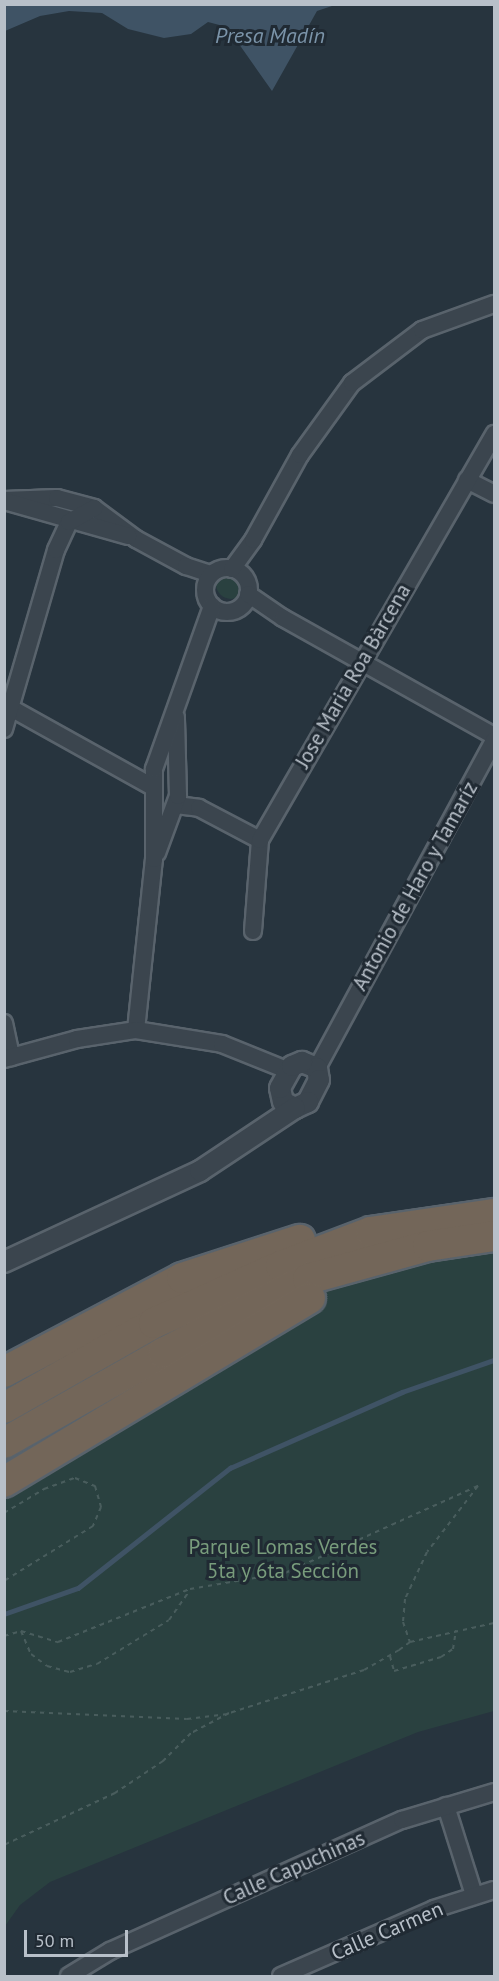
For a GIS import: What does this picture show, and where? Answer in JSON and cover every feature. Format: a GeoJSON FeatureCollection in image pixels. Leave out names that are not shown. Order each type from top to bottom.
{"type":"FeatureCollection","features":[{"type":"Feature","properties":{"kind":"highway"},"geometry":{"type":"LineString","coordinates":[[4,1408],[154,1323],[375,1246],[495,1214]]}},
{"type":"Feature","properties":{"kind":"highway"},"geometry":{"type":"LineString","coordinates":[[4,1372],[182,1278],[300,1240],[375,1246],[495,1236]]}},
{"type":"Feature","properties":{"kind":"highway"},"geometry":{"type":"LineString","coordinates":[[4,1443],[275,1295],[375,1246]]}},
{"type":"Feature","properties":{"kind":"highway"},"geometry":{"type":"LineString","coordinates":[[4,1482],[375,1246]]}},
{"type":"Feature","properties":{"kind":"street"},"geometry":{"type":"LineString","coordinates":[[136,1030],[154,859],[155,765],[202,635],[217,609],[242,586],[254,540],[300,454],[352,382],[422,330],[495,304]]}},
{"type":"Feature","properties":{"kind":"street","name":"Jose Maria Roa Bàrcena"},"geometry":{"type":"LineString","coordinates":[[253,931],[260,840],[361,661],[495,434]]}},
{"type":"Feature","properties":{"kind":"street"},"geometry":{"type":"LineString","coordinates":[[467,480],[495,494]]}},
{"type":"Feature","properties":{"kind":"street"},"geometry":{"type":"LineString","coordinates":[[4,501],[57,498],[94,508],[136,538],[208,580],[242,586],[283,618],[495,738]]}},
{"type":"Feature","properties":{"kind":"street"},"geometry":{"type":"LineString","coordinates":[[4,501],[69,522],[136,538]]}},
{"type":"Feature","properties":{"kind":"street"},"geometry":{"type":"LineString","coordinates":[[4,729],[56,550],[69,522],[94,508]]}},
{"type":"Feature","properties":{"kind":"street"},"geometry":{"type":"LineString","coordinates":[[208,580],[217,609]]}},
{"type":"Feature","properties":{"kind":"street"},"geometry":{"type":"LineString","coordinates":[[154,859],[175,808],[178,785],[177,701]]}},
{"type":"Feature","properties":{"kind":"street"},"geometry":{"type":"LineString","coordinates":[[9,706],[123,766],[153,787]]}},
{"type":"Feature","properties":{"kind":"street","name":"Antonio de Haro y Tamaríz"},"geometry":{"type":"LineString","coordinates":[[313,1066],[495,738]]}},
{"type":"Feature","properties":{"kind":"street"},"geometry":{"type":"LineString","coordinates":[[123,766],[155,765],[167,758],[177,764]]}},
{"type":"Feature","properties":{"kind":"street"},"geometry":{"type":"LineString","coordinates":[[178,785],[199,808],[260,840]]}},
{"type":"Feature","properties":{"kind":"street"},"geometry":{"type":"LineString","coordinates":[[153,806],[162,814],[175,808],[199,808]]}},
{"type":"Feature","properties":{"kind":"street"},"geometry":{"type":"LineString","coordinates":[[4,1023],[8,1058],[77,1039],[136,1030],[180,1034],[253,1055],[287,1091],[315,1093],[313,1066],[297,1064],[287,1091],[272,1124],[200,1171],[4,1262]]}},
{"type":"Feature","properties":{"kind":"street","name":"Calle Capuchinas"},"geometry":{"type":"LineString","coordinates":[[69,1977],[110,1951],[402,1820],[495,1792]]}},
{"type":"Feature","properties":{"kind":"street"},"geometry":{"type":"LineString","coordinates":[[446,1806],[474,1895]]}},
{"type":"Feature","properties":{"kind":"street","name":"Calle Carmen"},"geometry":{"type":"LineString","coordinates":[[281,1977],[474,1895],[495,1890]]}},
{"type":"Feature","properties":{"kind":"path"},"geometry":{"type":"LineString","coordinates":[[4,1513],[44,1489],[75,1478],[95,1486],[101,1507],[93,1526],[4,1581]]}},
{"type":"Feature","properties":{"kind":"path"},"geometry":{"type":"LineString","coordinates":[[4,1636],[21,1631],[58,1642],[190,1589],[285,1573],[478,1486],[427,1552],[405,1599],[403,1622],[410,1642]]}},
{"type":"Feature","properties":{"kind":"path"},"geometry":{"type":"LineString","coordinates":[[21,1631],[31,1654],[47,1666],[70,1672],[98,1664],[169,1620],[190,1589]]}},
{"type":"Feature","properties":{"kind":"path"},"geometry":{"type":"LineString","coordinates":[[4,1712],[187,1719],[229,1713],[364,1670],[410,1642],[495,1623]]}},
{"type":"Feature","properties":{"kind":"path"},"geometry":{"type":"LineString","coordinates":[[390,1656],[394,1671],[441,1657],[453,1649],[456,1630]]}},
{"type":"Feature","properties":{"kind":"path"},"geometry":{"type":"LineString","coordinates":[[4,1845],[116,1793],[163,1761],[191,1733],[229,1713]]}},
{"type":"Feature","properties":{"kind":"green space"},"geometry":{"type":"Polygon","coordinates":[[[231,569],[242,573],[246,584],[242,595],[231,599],[220,595],[216,584],[220,573],[231,569]]]}},
{"type":"Feature","properties":{"kind":"green space","name":"Parque Lomas Verdes 5ta y 6ta Sección"},"geometry":{"type":"Polygon","coordinates":[[[494,1236],[494,1711],[418,1732],[50,1882],[20,1905],[5,1926],[5,1482],[155,1387],[378,1259],[494,1236]]]}},
{"type":"Feature","properties":{"kind":"water","name":"Presa Madín"},"geometry":{"type":"Polygon","coordinates":[[[5,4],[335,5],[317,11],[272,91],[227,27],[208,22],[191,34],[164,38],[128,29],[102,13],[69,11],[40,16],[5,31],[5,4]]]}},
{"type":"Feature","properties":{"kind":"waterway"},"geometry":{"type":"LineString","coordinates":[[4,1614],[78,1588],[230,1468],[402,1392],[494,1360]]}}]}
